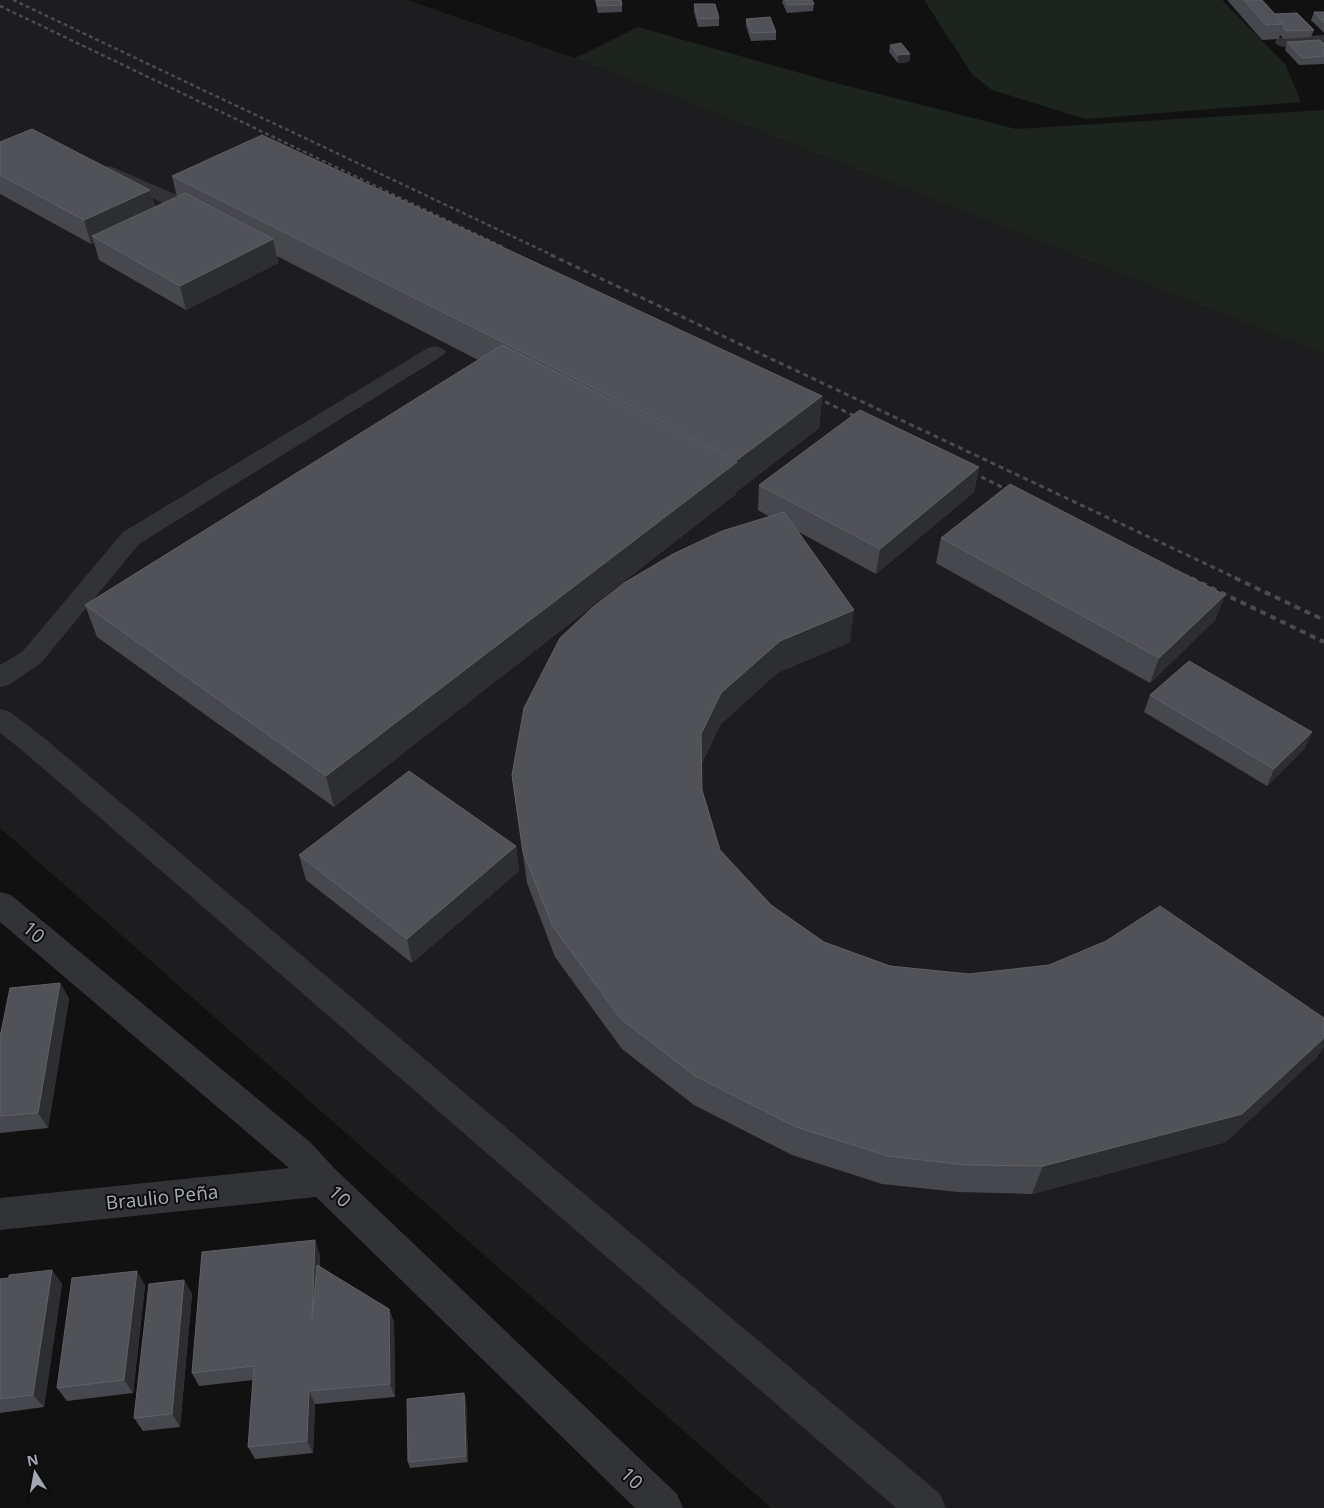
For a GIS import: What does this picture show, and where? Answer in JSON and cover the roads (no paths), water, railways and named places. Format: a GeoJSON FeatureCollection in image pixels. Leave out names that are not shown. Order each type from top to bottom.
{"type":"FeatureCollection","features":[{"type":"Feature","properties":{"kind":"street"},"geometry":{"type":"LineString","coordinates":[[1283,42],[1324,40]]}},
{"type":"Feature","properties":{"kind":"street"},"geometry":{"type":"LineString","coordinates":[[91,162],[170,199]]}},
{"type":"Feature","properties":{"kind":"street"},"geometry":{"type":"LineString","coordinates":[[0,678],[32,656],[131,538],[435,352]]}},
{"type":"Feature","properties":{"kind":"street"},"geometry":{"type":"LineString","coordinates":[[0,719],[56,764],[926,1508]]}},
{"type":"Feature","properties":{"kind":"street","name":"10"},"geometry":{"type":"LineString","coordinates":[[0,904],[299,1154],[323,1180],[663,1508]]}},
{"type":"Feature","properties":{"kind":"street","name":"Braulio Peña"},"geometry":{"type":"LineString","coordinates":[[0,1214],[323,1180]]}},
{"type":"Feature","properties":{"kind":"railway"},"geometry":{"type":"LineString","coordinates":[[13,0],[554,256]]}},
{"type":"Feature","properties":{"kind":"railway"},"geometry":{"type":"LineString","coordinates":[[0,6],[505,248]]}},
{"type":"Feature","properties":{"kind":"railway"},"geometry":{"type":"LineString","coordinates":[[551,255],[1238,579]]}},
{"type":"Feature","properties":{"kind":"railway"},"geometry":{"type":"LineString","coordinates":[[809,394],[865,421]]}},
{"type":"Feature","properties":{"kind":"railway"},"geometry":{"type":"LineString","coordinates":[[965,469],[1016,494]]}},
{"type":"Feature","properties":{"kind":"railway"},"geometry":{"type":"LineString","coordinates":[[1176,571],[1193,579]]}},
{"type":"Feature","properties":{"kind":"railway"},"geometry":{"type":"LineString","coordinates":[[1191,578],[1324,642]]}},
{"type":"Feature","properties":{"kind":"railway"},"geometry":{"type":"LineString","coordinates":[[1235,578],[1324,620]]}}]}
